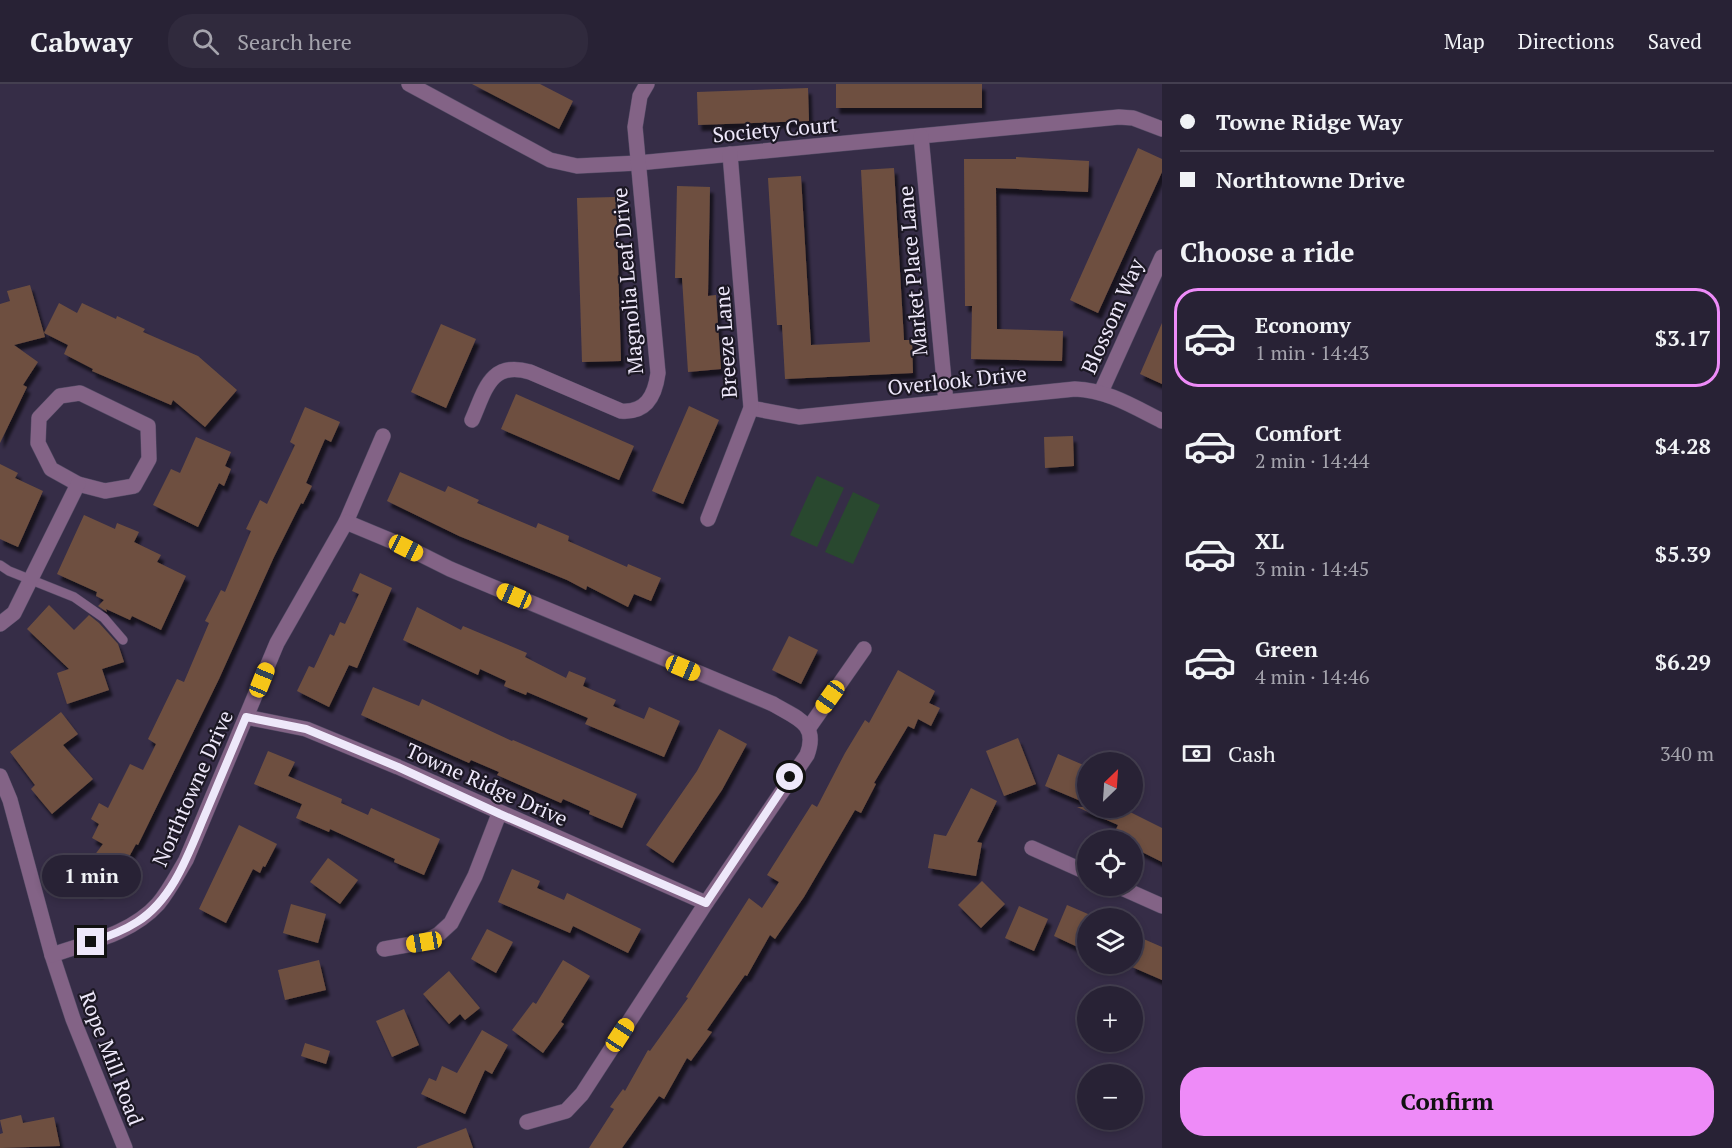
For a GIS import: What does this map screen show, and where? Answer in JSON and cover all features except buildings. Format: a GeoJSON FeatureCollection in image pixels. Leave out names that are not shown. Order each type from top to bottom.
{"type":"FeatureCollection","features":[{"type":"Feature","properties":{"kind":"street","name":"Society Court"},"geometry":{"type":"LineString","coordinates":[[409,84],[550,160],[577,166],[638,163],[1119,117],[1140,120],[1162,129]]}},
{"type":"Feature","properties":{"kind":"street","name":"Magnolia Leaf Drive"},"geometry":{"type":"LineString","coordinates":[[472,420],[490,380],[496,374],[518,369],[621,411],[633,411],[650,400],[656,388],[658,373],[635,127],[636,110],[647,84]]}},
{"type":"Feature","properties":{"kind":"street","name":"Market Place Lane"},"geometry":{"type":"LineString","coordinates":[[921,136],[946,402]]}},
{"type":"Feature","properties":{"kind":"street","name":"Breeze Lane"},"geometry":{"type":"LineString","coordinates":[[708,519],[751,408],[730,154]]}},
{"type":"Feature","properties":{"kind":"street","name":"Blossom Way"},"geometry":{"type":"LineString","coordinates":[[1101,392],[1162,257]]}},
{"type":"Feature","properties":{"kind":"street","name":"Overlook Drive"},"geometry":{"type":"LineString","coordinates":[[751,408],[799,417],[1075,389],[1101,392],[1162,421]]}},
{"type":"Feature","properties":{"kind":"street"},"geometry":{"type":"LineString","coordinates":[[80,393],[148,426],[148,459],[134,486],[105,491],[78,484],[51,469],[38,442],[39,418],[60,396],[80,393]]}},
{"type":"Feature","properties":{"kind":"street","name":"Northtowne Drive"},"geometry":{"type":"LineString","coordinates":[[52,955],[110,935],[138,921],[157,905],[168,891],[186,860],[277,642],[346,522],[383,436]]}},
{"type":"Feature","properties":{"kind":"street"},"geometry":{"type":"LineString","coordinates":[[0,624],[14,613],[78,484]]}},
{"type":"Feature","properties":{"kind":"street"},"geometry":{"type":"LineString","coordinates":[[346,522],[450,569],[773,704],[802,722],[808,729],[812,742],[807,755],[739,853],[582,1094],[566,1111],[527,1122]]}},
{"type":"Feature","properties":{"kind":"street"},"geometry":{"type":"LineString","coordinates":[[808,729],[864,649]]}},
{"type":"Feature","properties":{"kind":"street","name":"Towne Ridge Drive"},"geometry":{"type":"LineString","coordinates":[[246,717],[306,729],[398,767],[706,903]]}},
{"type":"Feature","properties":{"kind":"street","name":"Rope Mill Road"},"geometry":{"type":"LineString","coordinates":[[0,776],[10,800],[52,955],[73,1019],[125,1148]]}},
{"type":"Feature","properties":{"kind":"street"},"geometry":{"type":"LineString","coordinates":[[384,950],[424,942],[439,934],[451,923],[475,876],[500,814]]}},
{"type":"Feature","properties":{"kind":"street"},"geometry":{"type":"LineString","coordinates":[[1032,848],[1077,868]]}},
{"type":"Feature","properties":{"kind":"street"},"geometry":{"type":"LineString","coordinates":[[1140,896],[1162,906]]}},
{"type":"Feature","properties":{"kind":"lane"},"geometry":{"type":"LineString","coordinates":[[0,565],[9,571],[74,597],[104,618],[123,640]]}},
{"type":"Feature","properties":{"kind":"green space"},"geometry":{"type":"Polygon","coordinates":[[[817,476],[844,488],[817,547],[790,535],[817,476]]]}},
{"type":"Feature","properties":{"kind":"green space"},"geometry":{"type":"Polygon","coordinates":[[[853,492],[880,505],[853,564],[825,552],[853,492]]]}},
{"type":"Feature","properties":{"kind":"route"},"geometry":{"type":"LineString","coordinates":[[91,942],[138,921],[157,905],[168,891],[186,860],[246,717],[306,729],[398,767],[706,903],[790,777]]}}]}
